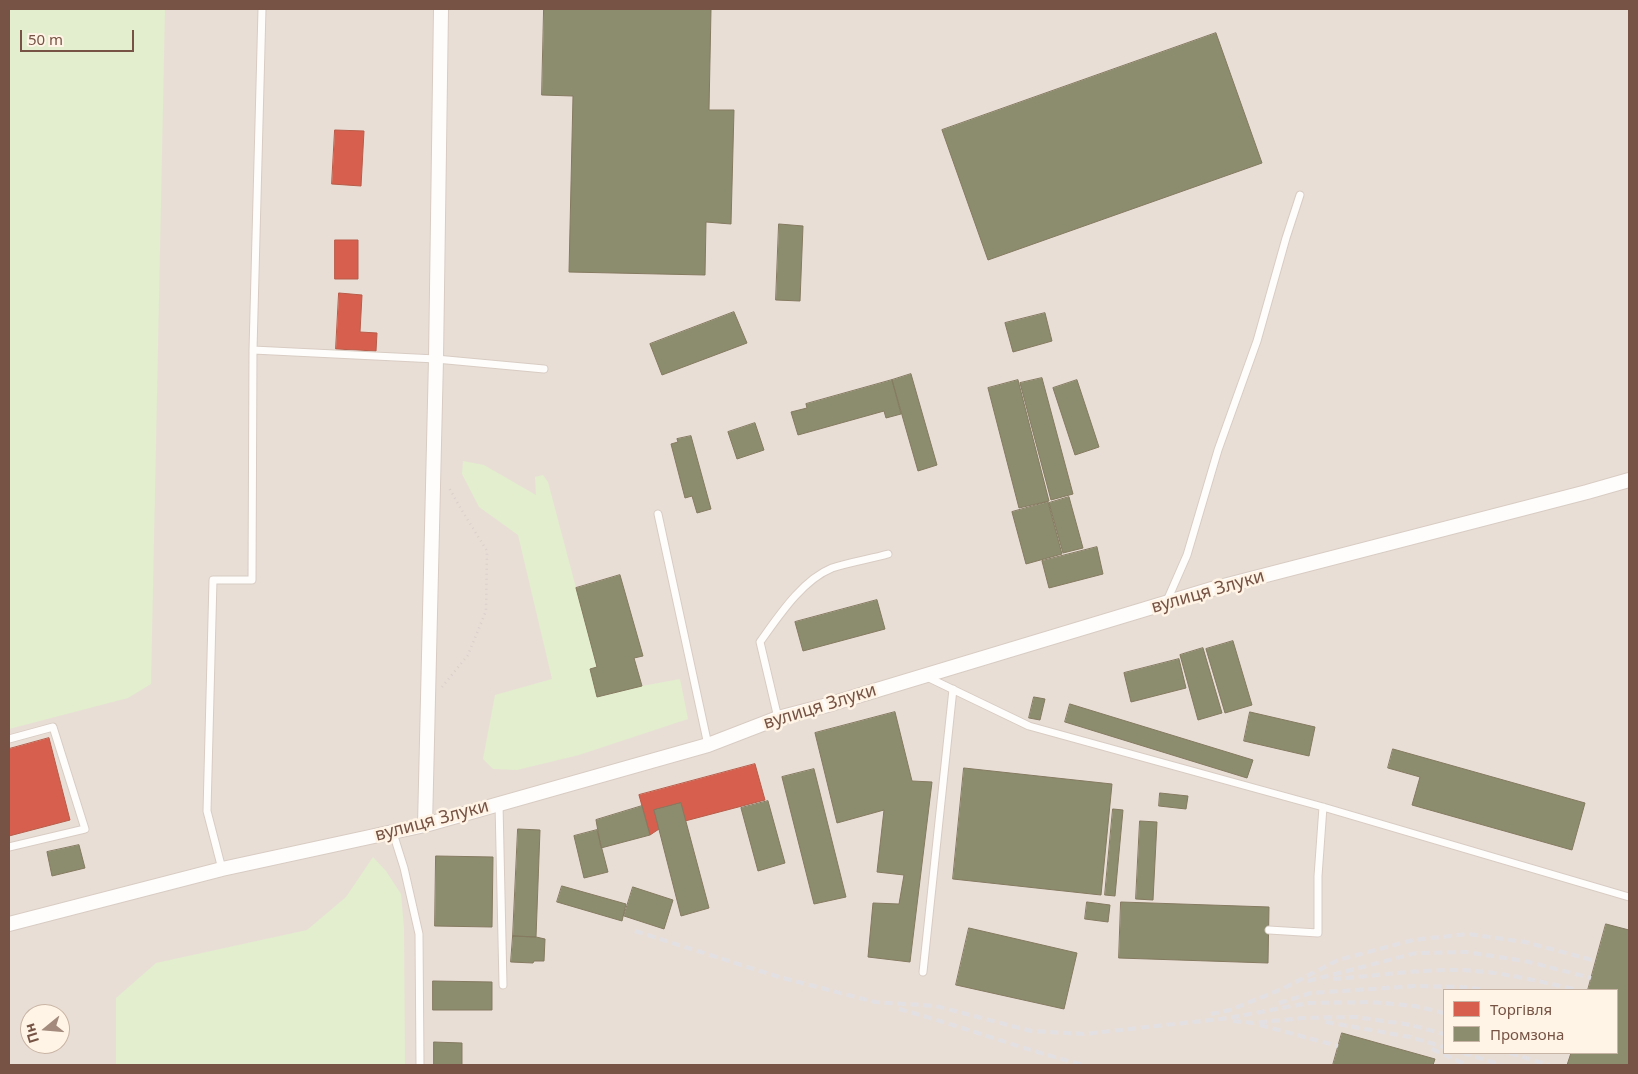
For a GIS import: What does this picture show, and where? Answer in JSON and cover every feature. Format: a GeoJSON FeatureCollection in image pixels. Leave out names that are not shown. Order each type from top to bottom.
{"type":"FeatureCollection","features":[{"type":"Feature","properties":{"kind":"street"},"geometry":{"type":"LineString","coordinates":[[425,825],[442,9]]}},
{"type":"Feature","properties":{"kind":"street","name":"вулиця Злуки"},"geometry":{"type":"LineString","coordinates":[[9,924],[222,869],[425,825],[708,745],[778,718],[1212,589],[1629,480]]}},
{"type":"Feature","properties":{"kind":"lane"},"geometry":{"type":"LineString","coordinates":[[222,869],[207,811],[213,580],[252,580],[253,350],[262,9]]}},
{"type":"Feature","properties":{"kind":"lane"},"geometry":{"type":"LineString","coordinates":[[1166,603],[1187,555],[1218,450],[1257,341],[1300,195]]}},
{"type":"Feature","properties":{"kind":"lane"},"geometry":{"type":"LineString","coordinates":[[253,350],[436,359],[544,369]]}},
{"type":"Feature","properties":{"kind":"lane"},"geometry":{"type":"LineString","coordinates":[[658,514],[708,745]]}},
{"type":"Feature","properties":{"kind":"lane"},"geometry":{"type":"LineString","coordinates":[[778,718],[760,642],[782,611],[805,586],[831,569],[888,554]]}},
{"type":"Feature","properties":{"kind":"lane"},"geometry":{"type":"LineString","coordinates":[[924,676],[1029,726],[1323,807],[1629,897]]}},
{"type":"Feature","properties":{"kind":"lane"},"geometry":{"type":"LineString","coordinates":[[923,972],[953,690]]}},
{"type":"Feature","properties":{"kind":"lane"},"geometry":{"type":"LineString","coordinates":[[9,739],[53,727],[85,829],[9,847]]}},
{"type":"Feature","properties":{"kind":"lane"},"geometry":{"type":"LineString","coordinates":[[499,803],[503,985]]}},
{"type":"Feature","properties":{"kind":"lane"},"geometry":{"type":"LineString","coordinates":[[1269,930],[1318,933],[1318,876],[1323,807]]}},
{"type":"Feature","properties":{"kind":"lane"},"geometry":{"type":"LineString","coordinates":[[393,833],[404,868],[419,934],[420,1065]]}},
{"type":"Feature","properties":{"kind":"path"},"geometry":{"type":"LineString","coordinates":[[428,704],[468,655],[486,611],[487,551],[447,483]]}},
{"type":"Feature","properties":{"kind":"shaded area"},"geometry":{"type":"Polygon","coordinates":[[[9,9],[1629,9],[1629,1065],[9,1065],[9,9]]]}},
{"type":"Feature","properties":{"kind":"green space"},"geometry":{"type":"Polygon","coordinates":[[[9,9],[165,9],[151,684],[128,698],[9,729],[9,9]]]}},
{"type":"Feature","properties":{"kind":"green space"},"geometry":{"type":"Polygon","coordinates":[[[463,461],[484,465],[536,495],[535,477],[543,475],[548,482],[597,667],[590,669],[597,697],[680,679],[688,719],[579,755],[517,770],[493,769],[483,759],[495,695],[552,679],[518,535],[479,507],[462,474],[463,461]]]}},
{"type":"Feature","properties":{"kind":"green space"},"geometry":{"type":"Polygon","coordinates":[[[373,857],[386,871],[401,894],[404,928],[405,1065],[116,1065],[116,998],[156,963],[307,930],[346,897],[373,857]]]}},
{"type":"Feature","properties":{"kind":"building: Торгівля"},"geometry":{"type":"Polygon","coordinates":[[[335,130],[364,131],[361,186],[332,184],[335,130]]]}},
{"type":"Feature","properties":{"kind":"building: Торгівля"},"geometry":{"type":"Polygon","coordinates":[[[335,240],[358,240],[358,279],[335,279],[335,240]]]}},
{"type":"Feature","properties":{"kind":"building: Торгівля"},"geometry":{"type":"Polygon","coordinates":[[[339,293],[362,295],[360,332],[377,333],[376,351],[336,349],[339,293]]]}},
{"type":"Feature","properties":{"kind":"building: Торгівля"},"geometry":{"type":"Polygon","coordinates":[[[49,738],[70,820],[9,836],[9,749],[49,738]]]}},
{"type":"Feature","properties":{"kind":"building: Торгівля"},"geometry":{"type":"Polygon","coordinates":[[[755,764],[765,800],[685,821],[681,803],[654,810],[659,829],[650,835],[639,795],[755,764]]]}},
{"type":"Feature","properties":{"kind":"building: Промзона"},"geometry":{"type":"Polygon","coordinates":[[[544,9],[711,9],[709,110],[734,110],[731,224],[706,222],[705,275],[569,272],[573,96],[542,95],[544,9]]]}},
{"type":"Feature","properties":{"kind":"building: Промзона"},"geometry":{"type":"Polygon","coordinates":[[[1216,33],[1262,163],[988,260],[942,130],[1216,33]]]}},
{"type":"Feature","properties":{"kind":"building: Промзона"},"geometry":{"type":"Polygon","coordinates":[[[779,224],[803,226],[800,301],[776,300],[779,224]]]}},
{"type":"Feature","properties":{"kind":"building: Промзона"},"geometry":{"type":"Polygon","coordinates":[[[734,312],[747,343],[662,375],[650,344],[734,312]]]}},
{"type":"Feature","properties":{"kind":"building: Промзона"},"geometry":{"type":"Polygon","coordinates":[[[1045,313],[1052,341],[1013,352],[1005,323],[1045,313]]]}},
{"type":"Feature","properties":{"kind":"building: Промзона"},"geometry":{"type":"Polygon","coordinates":[[[911,374],[937,465],[918,471],[892,380],[911,374]]]}},
{"type":"Feature","properties":{"kind":"building: Промзона"},"geometry":{"type":"Polygon","coordinates":[[[1042,378],[1073,494],[1051,500],[1020,383],[1042,378]]]}},
{"type":"Feature","properties":{"kind":"building: Промзона"},"geometry":{"type":"Polygon","coordinates":[[[892,380],[901,414],[886,418],[884,411],[798,435],[791,412],[807,408],[806,404],[892,380]]]}},
{"type":"Feature","properties":{"kind":"building: Промзона"},"geometry":{"type":"Polygon","coordinates":[[[1018,380],[1049,501],[1019,508],[988,388],[1018,380]]]}},
{"type":"Feature","properties":{"kind":"building: Промзона"},"geometry":{"type":"Polygon","coordinates":[[[1077,380],[1099,447],[1075,455],[1053,388],[1077,380]]]}},
{"type":"Feature","properties":{"kind":"building: Промзона"},"geometry":{"type":"Polygon","coordinates":[[[755,423],[764,450],[737,459],[728,432],[755,423]]]}},
{"type":"Feature","properties":{"kind":"building: Промзона"},"geometry":{"type":"Polygon","coordinates":[[[691,436],[711,509],[697,513],[692,496],[685,498],[671,444],[678,442],[677,439],[691,436]]]}},
{"type":"Feature","properties":{"kind":"building: Промзона"},"geometry":{"type":"Polygon","coordinates":[[[1069,497],[1083,548],[1063,553],[1049,503],[1069,497]]]}},
{"type":"Feature","properties":{"kind":"building: Промзона"},"geometry":{"type":"Polygon","coordinates":[[[1048,502],[1062,554],[1026,564],[1012,512],[1048,502]]]}},
{"type":"Feature","properties":{"kind":"building: Промзона"},"geometry":{"type":"Polygon","coordinates":[[[1097,547],[1103,574],[1049,588],[1042,561],[1097,547]]]}},
{"type":"Feature","properties":{"kind":"building: Промзона"},"geometry":{"type":"Polygon","coordinates":[[[620,575],[643,656],[634,658],[642,686],[597,697],[590,669],[597,667],[576,588],[620,575]]]}},
{"type":"Feature","properties":{"kind":"building: Промзона"},"geometry":{"type":"Polygon","coordinates":[[[877,600],[885,629],[803,651],[795,622],[877,600]]]}},
{"type":"Feature","properties":{"kind":"building: Промзона"},"geometry":{"type":"Polygon","coordinates":[[[1233,641],[1252,705],[1225,713],[1206,649],[1233,641]]]}},
{"type":"Feature","properties":{"kind":"building: Промзона"},"geometry":{"type":"Polygon","coordinates":[[[1203,648],[1222,713],[1198,720],[1180,655],[1203,648]]]}},
{"type":"Feature","properties":{"kind":"building: Промзона"},"geometry":{"type":"Polygon","coordinates":[[[1179,659],[1186,688],[1131,702],[1124,673],[1179,659]]]}},
{"type":"Feature","properties":{"kind":"building: Промзона"},"geometry":{"type":"Polygon","coordinates":[[[1034,697],[1045,699],[1040,720],[1029,718],[1034,697]]]}},
{"type":"Feature","properties":{"kind":"building: Промзона"},"geometry":{"type":"Polygon","coordinates":[[[1070,704],[1253,760],[1247,778],[1065,722],[1070,704]]]}},
{"type":"Feature","properties":{"kind":"building: Промзона"},"geometry":{"type":"Polygon","coordinates":[[[895,712],[912,781],[932,782],[910,962],[868,957],[873,903],[899,904],[904,875],[877,872],[884,810],[837,823],[815,733],[895,712]]]}},
{"type":"Feature","properties":{"kind":"building: Промзона"},"geometry":{"type":"Polygon","coordinates":[[[1250,712],[1315,727],[1309,756],[1244,741],[1250,712]]]}},
{"type":"Feature","properties":{"kind":"building: Промзона"},"geometry":{"type":"Polygon","coordinates":[[[1393,749],[1585,803],[1572,850],[1412,805],[1420,777],[1388,768],[1393,749]]]}},
{"type":"Feature","properties":{"kind":"building: Промзона"},"geometry":{"type":"Polygon","coordinates":[[[964,768],[1112,784],[1101,895],[953,879],[964,768]]]}},
{"type":"Feature","properties":{"kind":"building: Промзона"},"geometry":{"type":"Polygon","coordinates":[[[814,769],[846,897],[814,904],[782,777],[814,769]]]}},
{"type":"Feature","properties":{"kind":"building: Промзона"},"geometry":{"type":"Polygon","coordinates":[[[1160,793],[1188,796],[1186,809],[1159,806],[1160,793]]]}},
{"type":"Feature","properties":{"kind":"building: Промзона"},"geometry":{"type":"Polygon","coordinates":[[[768,801],[785,863],[758,871],[741,808],[768,801]]]}},
{"type":"Feature","properties":{"kind":"building: Промзона"},"geometry":{"type":"Polygon","coordinates":[[[681,803],[709,908],[681,916],[654,810],[681,803]]]}},
{"type":"Feature","properties":{"kind":"building: Промзона"},"geometry":{"type":"Polygon","coordinates":[[[642,806],[650,835],[601,848],[596,820],[642,806]]]}},
{"type":"Feature","properties":{"kind":"building: Промзона"},"geometry":{"type":"Polygon","coordinates":[[[1113,809],[1123,810],[1115,896],[1105,895],[1113,809]]]}},
{"type":"Feature","properties":{"kind":"building: Промзона"},"geometry":{"type":"Polygon","coordinates":[[[1140,821],[1157,822],[1153,900],[1136,899],[1140,821]]]}},
{"type":"Feature","properties":{"kind":"building: Промзона"},"geometry":{"type":"Polygon","coordinates":[[[518,829],[540,830],[536,937],[513,936],[518,829]]]}},
{"type":"Feature","properties":{"kind":"building: Промзона"},"geometry":{"type":"Polygon","coordinates":[[[597,830],[608,872],[584,878],[574,836],[597,830]]]}},
{"type":"Feature","properties":{"kind":"building: Промзона"},"geometry":{"type":"Polygon","coordinates":[[[79,845],[85,868],[52,876],[47,852],[79,845]]]}},
{"type":"Feature","properties":{"kind":"building: Промзона"},"geometry":{"type":"Polygon","coordinates":[[[436,856],[493,857],[492,927],[435,926],[436,856]]]}},
{"type":"Feature","properties":{"kind":"building: Промзона"},"geometry":{"type":"Polygon","coordinates":[[[562,886],[626,904],[622,921],[557,902],[562,886]]]}},
{"type":"Feature","properties":{"kind":"building: Промзона"},"geometry":{"type":"Polygon","coordinates":[[[633,887],[673,900],[664,929],[624,916],[633,887]]]}},
{"type":"Feature","properties":{"kind":"building: Промзона"},"geometry":{"type":"Polygon","coordinates":[[[1087,902],[1110,905],[1108,922],[1085,919],[1087,902]]]}},
{"type":"Feature","properties":{"kind":"building: Промзона"},"geometry":{"type":"Polygon","coordinates":[[[1121,902],[1269,907],[1268,963],[1119,958],[1121,902]]]}},
{"type":"Feature","properties":{"kind":"building: Промзона"},"geometry":{"type":"Polygon","coordinates":[[[1606,924],[1629,930],[1629,1065],[1567,1065],[1571,1054],[1618,1054],[1618,989],[1588,989],[1606,924]]]}},
{"type":"Feature","properties":{"kind":"building: Промзона"},"geometry":{"type":"Polygon","coordinates":[[[969,928],[1077,953],[1064,1009],[956,985],[969,928]]]}},
{"type":"Feature","properties":{"kind":"building: Промзона"},"geometry":{"type":"Polygon","coordinates":[[[513,936],[545,939],[544,961],[534,961],[533,963],[511,962],[513,936]]]}},
{"type":"Feature","properties":{"kind":"building: Промзона"},"geometry":{"type":"Polygon","coordinates":[[[433,981],[492,982],[492,1010],[433,1010],[433,981]]]}},
{"type":"Feature","properties":{"kind":"building: Промзона"},"geometry":{"type":"Polygon","coordinates":[[[1342,1033],[1435,1059],[1433,1065],[1333,1065],[1342,1033]]]}},
{"type":"Feature","properties":{"kind":"building: Промзона"},"geometry":{"type":"Polygon","coordinates":[[[434,1042],[462,1043],[462,1065],[434,1065],[434,1042]]]}},
{"type":"Feature","properties":{"kind":"railway"},"geometry":{"type":"LineString","coordinates":[[635,931],[779,977],[875,1002],[936,1006],[1031,1031],[1084,1034],[1229,1018],[1308,1003],[1371,1002],[1415,1006],[1443,1013]]}},
{"type":"Feature","properties":{"kind":"railway"},"geometry":{"type":"LineString","coordinates":[[1211,1014],[1230,1010],[1282,989],[1338,960],[1413,940],[1468,934],[1525,942],[1596,961]]}},
{"type":"Feature","properties":{"kind":"railway"},"geometry":{"type":"LineString","coordinates":[[1308,981],[1416,953],[1466,952],[1525,961],[1591,978]]}},
{"type":"Feature","properties":{"kind":"railway"},"geometry":{"type":"LineString","coordinates":[[1333,979],[1463,970],[1506,975],[1573,989]]}},
{"type":"Feature","properties":{"kind":"railway"},"geometry":{"type":"LineString","coordinates":[[1279,1003],[1311,993],[1415,986],[1478,989]]}},
{"type":"Feature","properties":{"kind":"railway"},"geometry":{"type":"LineString","coordinates":[[899,1009],[1084,1065]]}},
{"type":"Feature","properties":{"kind":"railway"},"geometry":{"type":"LineString","coordinates":[[1233,1021],[1253,1023],[1302,1018],[1356,1017],[1411,1025],[1443,1034]]}},
{"type":"Feature","properties":{"kind":"railway"},"geometry":{"type":"LineString","coordinates":[[1326,1022],[1410,1037],[1443,1047]]}},
{"type":"Feature","properties":{"kind":"railway"},"geometry":{"type":"LineString","coordinates":[[1260,1025],[1338,1046]]}},
{"type":"Feature","properties":{"kind":"railway"},"geometry":{"type":"LineString","coordinates":[[1432,1049],[1467,1065]]}},
{"type":"Feature","properties":{"kind":"railway"},"geometry":{"type":"LineString","coordinates":[[1466,1054],[1502,1065]]}},
{"type":"Feature","properties":{"kind":"railway"},"geometry":{"type":"LineString","coordinates":[[1513,1054],[1549,1065]]}}]}
